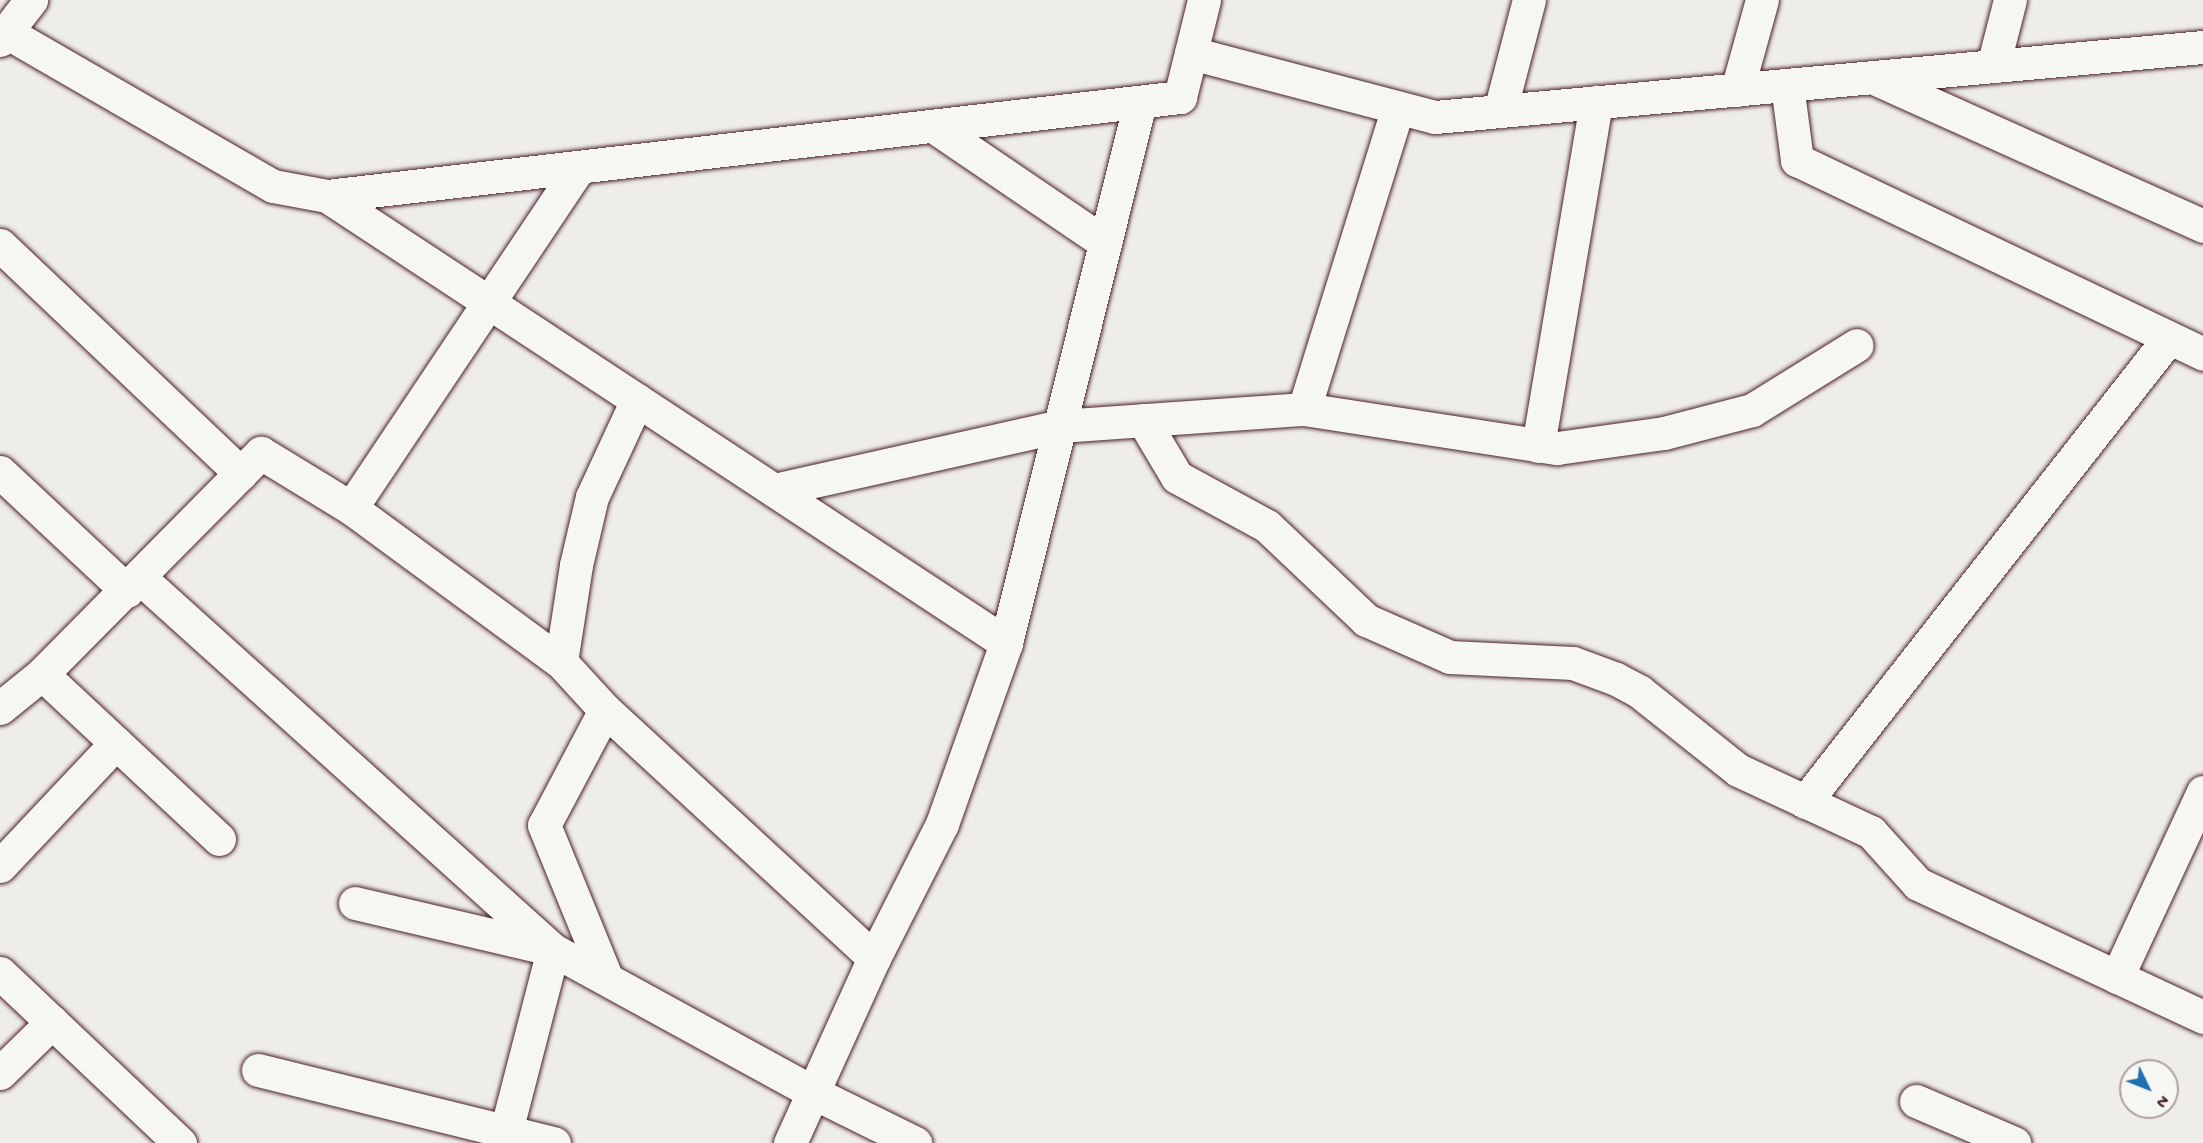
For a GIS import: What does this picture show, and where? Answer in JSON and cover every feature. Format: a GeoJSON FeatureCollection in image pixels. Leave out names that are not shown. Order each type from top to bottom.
{"type":"FeatureCollection","features":[{"type":"Feature","properties":{"kind":"street"},"geometry":{"type":"LineString","coordinates":[[31,0],[3,36],[273,186],[327,196],[1180,97],[1204,0]]}},
{"type":"Feature","properties":{"kind":"street"},"geometry":{"type":"LineString","coordinates":[[1500,111],[1529,0]]}},
{"type":"Feature","properties":{"kind":"street"},"geometry":{"type":"LineString","coordinates":[[1737,90],[1762,0]]}},
{"type":"Feature","properties":{"kind":"street"},"geometry":{"type":"LineString","coordinates":[[1993,66],[2010,0]]}},
{"type":"Feature","properties":{"kind":"street"},"geometry":{"type":"LineString","coordinates":[[1191,53],[1435,117],[2203,47]]}},
{"type":"Feature","properties":{"kind":"street"},"geometry":{"type":"LineString","coordinates":[[1872,77],[2203,226]]}},
{"type":"Feature","properties":{"kind":"street"},"geometry":{"type":"LineString","coordinates":[[1787,85],[1797,160],[2009,259],[2168,339],[2203,354]]}},
{"type":"Feature","properties":{"kind":"street"},"geometry":{"type":"LineString","coordinates":[[790,1143],[874,958],[942,824],[1006,643],[1140,102]]}},
{"type":"Feature","properties":{"kind":"street"},"geometry":{"type":"LineString","coordinates":[[1538,446],[1596,102]]}},
{"type":"Feature","properties":{"kind":"street"},"geometry":{"type":"LineString","coordinates":[[1304,409],[1398,108]]}},
{"type":"Feature","properties":{"kind":"street"},"geometry":{"type":"LineString","coordinates":[[933,126],[1105,243]]}},
{"type":"Feature","properties":{"kind":"street"},"geometry":{"type":"LineString","coordinates":[[351,508],[579,167]]}},
{"type":"Feature","properties":{"kind":"street"},"geometry":{"type":"LineString","coordinates":[[327,196],[1006,643]]}},
{"type":"Feature","properties":{"kind":"street"},"geometry":{"type":"LineString","coordinates":[[0,245],[241,474]]}},
{"type":"Feature","properties":{"kind":"street"},"geometry":{"type":"LineString","coordinates":[[1805,801],[2168,339]]}},
{"type":"Feature","properties":{"kind":"street"},"geometry":{"type":"LineString","coordinates":[[774,490],[1060,426],[1304,409],[1557,448],[1664,433],[1752,410],[1857,345]]}},
{"type":"Feature","properties":{"kind":"street"},"geometry":{"type":"LineString","coordinates":[[561,662],[576,565],[592,497],[637,400]]}},
{"type":"Feature","properties":{"kind":"street"},"geometry":{"type":"LineString","coordinates":[[1143,420],[1177,477],[1267,526],[1366,620],[1450,657],[1573,663],[1616,679],[1640,692],[1738,770],[1871,832],[1918,884],[2203,1017]]}},
{"type":"Feature","properties":{"kind":"street"},"geometry":{"type":"LineString","coordinates":[[0,708],[42,674],[261,453],[351,508],[561,662],[605,711],[874,958]]}},
{"type":"Feature","properties":{"kind":"street"},"geometry":{"type":"LineString","coordinates":[[0,472],[133,584],[553,950],[814,1094],[915,1143]]}},
{"type":"Feature","properties":{"kind":"street"},"geometry":{"type":"LineString","coordinates":[[42,674],[219,839]]}},
{"type":"Feature","properties":{"kind":"street"},"geometry":{"type":"LineString","coordinates":[[605,711],[544,825],[607,979]]}},
{"type":"Feature","properties":{"kind":"street"},"geometry":{"type":"LineString","coordinates":[[0,866],[116,743]]}},
{"type":"Feature","properties":{"kind":"street"},"geometry":{"type":"LineString","coordinates":[[2117,977],[2202,797]]}},
{"type":"Feature","properties":{"kind":"street"},"geometry":{"type":"LineString","coordinates":[[355,903],[553,950]]}},
{"type":"Feature","properties":{"kind":"street"},"geometry":{"type":"LineString","coordinates":[[504,1136],[553,950]]}},
{"type":"Feature","properties":{"kind":"street"},"geometry":{"type":"LineString","coordinates":[[0,974],[180,1143]]}},
{"type":"Feature","properties":{"kind":"street"},"geometry":{"type":"LineString","coordinates":[[0,1074],[52,1022]]}},
{"type":"Feature","properties":{"kind":"street"},"geometry":{"type":"LineString","coordinates":[[258,1070],[504,1136],[554,1143]]}},
{"type":"Feature","properties":{"kind":"street"},"geometry":{"type":"LineString","coordinates":[[1916,1101],[2014,1143]]}}]}
